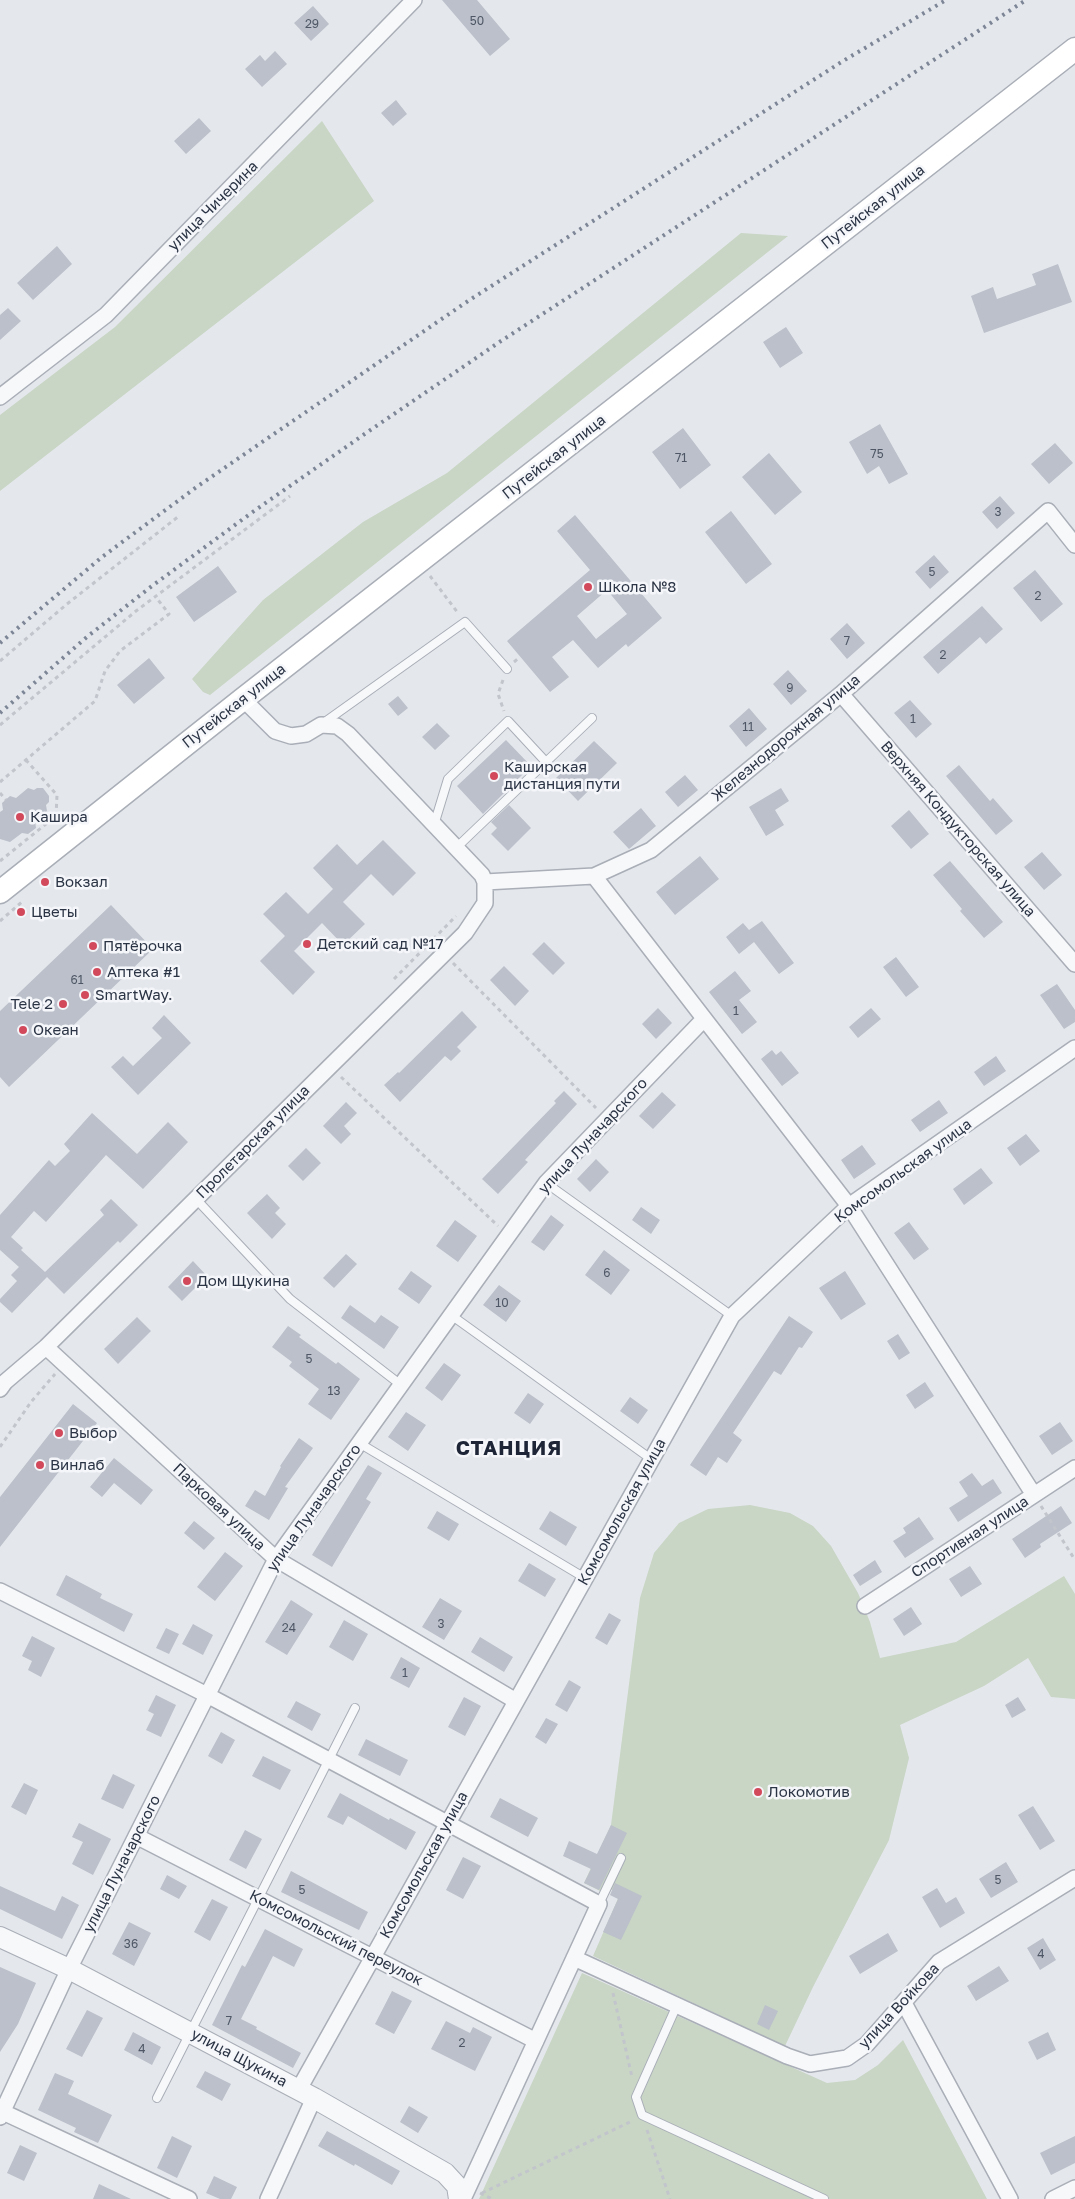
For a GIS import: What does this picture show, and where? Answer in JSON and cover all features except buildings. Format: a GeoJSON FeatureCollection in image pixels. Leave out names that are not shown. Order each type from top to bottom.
{"type":"FeatureCollection","features":[{"type":"Feature","properties":{"kind":"main road","name":"Путейская улица"},"geometry":{"type":"LineString","coordinates":[[0,892],[243,699],[1075,49]]}},
{"type":"Feature","properties":{"kind":"street","name":"улица Чичерина"},"geometry":{"type":"LineString","coordinates":[[0,397],[106,314],[414,0]]}},
{"type":"Feature","properties":{"kind":"street","name":"Железнодорожная улица"},"geometry":{"type":"LineString","coordinates":[[485,882],[594,876],[651,850],[841,694],[1048,511],[1075,545]]}},
{"type":"Feature","properties":{"kind":"street","name":"Верхняя Кондукторская улица"},"geometry":{"type":"LineString","coordinates":[[841,694],[1075,964]]}},
{"type":"Feature","properties":{"kind":"street"},"geometry":{"type":"LineString","coordinates":[[243,699],[275,731],[291,736],[306,734],[321,725],[337,726],[348,734],[482,875],[485,882]]}},
{"type":"Feature","properties":{"kind":"street"},"geometry":{"type":"LineString","coordinates":[[594,876],[850,1206],[1034,1494]]}},
{"type":"Feature","properties":{"kind":"street","name":"Пролетарская улица"},"geometry":{"type":"LineString","coordinates":[[2,1383],[46,1348],[465,933],[485,903],[485,882]]}},
{"type":"Feature","properties":{"kind":"street","name":"улица Луначарского"},"geometry":{"type":"LineString","coordinates":[[1,2115],[69,1969],[276,1559],[546,1183],[704,1019]]}},
{"type":"Feature","properties":{"kind":"street","name":"Комсомольская улица"},"geometry":{"type":"LineString","coordinates":[[268,2199],[306,2093],[373,1957],[732,1316],[850,1206],[1075,1048]]}},
{"type":"Feature","properties":{"kind":"street","name":"Парковая улица"},"geometry":{"type":"LineString","coordinates":[[46,1348],[276,1559],[516,1701]]}},
{"type":"Feature","properties":{"kind":"street","name":"Спортивная улица"},"geometry":{"type":"LineString","coordinates":[[865,1606],[1075,1468]]}},
{"type":"Feature","properties":{"kind":"street"},"geometry":{"type":"LineString","coordinates":[[0,1591],[207,1695],[599,1904],[461,2199]]}},
{"type":"Feature","properties":{"kind":"street","name":"Комсомольский переулок"},"geometry":{"type":"LineString","coordinates":[[136,1836],[536,2041]]}},
{"type":"Feature","properties":{"kind":"street","name":"улица Войкова"},"geometry":{"type":"LineString","coordinates":[[574,1958],[787,2056],[810,2064],[847,2058],[867,2044],[939,1962],[1075,1878]]}},
{"type":"Feature","properties":{"kind":"street","name":"улица Щукина"},"geometry":{"type":"LineString","coordinates":[[0,1937],[69,1969],[306,2093],[445,2173],[456,2186],[461,2199]]}},
{"type":"Feature","properties":{"kind":"street"},"geometry":{"type":"LineString","coordinates":[[904,2003],[1010,2199]]}},
{"type":"Feature","properties":{"kind":"street"},"geometry":{"type":"LineString","coordinates":[[1,2115],[189,2199]]}},
{"type":"Feature","properties":{"kind":"street"},"geometry":{"type":"LineString","coordinates":[[1053,2199],[1075,2188]]}},
{"type":"Feature","properties":{"kind":"lane"},"geometry":{"type":"LineString","coordinates":[[321,725],[465,622],[507,668]]}},
{"type":"Feature","properties":{"kind":"lane"},"geometry":{"type":"LineString","coordinates":[[456,848],[592,718]]}},
{"type":"Feature","properties":{"kind":"lane"},"geometry":{"type":"LineString","coordinates":[[434,825],[448,779],[508,721],[546,762]]}},
{"type":"Feature","properties":{"kind":"lane"},"geometry":{"type":"LineString","coordinates":[[546,1183],[732,1316]]}},
{"type":"Feature","properties":{"kind":"lane"},"geometry":{"type":"LineString","coordinates":[[196,1199],[290,1299],[400,1385]]}},
{"type":"Feature","properties":{"kind":"lane"},"geometry":{"type":"LineString","coordinates":[[451,1315],[651,1459]]}},
{"type":"Feature","properties":{"kind":"lane"},"geometry":{"type":"LineString","coordinates":[[359,1443],[585,1578]]}},
{"type":"Feature","properties":{"kind":"lane"},"geometry":{"type":"LineString","coordinates":[[157,2098],[355,1708]]}},
{"type":"Feature","properties":{"kind":"lane"},"geometry":{"type":"LineString","coordinates":[[599,1904],[621,1858]]}},
{"type":"Feature","properties":{"kind":"lane"},"geometry":{"type":"LineString","coordinates":[[677,2005],[636,2098],[642,2116],[824,2199]]}},
{"type":"Feature","properties":{"kind":"path"},"geometry":{"type":"LineString","coordinates":[[0,725],[155,596],[290,496]]}},
{"type":"Feature","properties":{"kind":"path"},"geometry":{"type":"LineString","coordinates":[[0,661],[67,604],[179,516]]}},
{"type":"Feature","properties":{"kind":"path"},"geometry":{"type":"LineString","coordinates":[[430,575],[453,606]]}},
{"type":"Feature","properties":{"kind":"path"},"geometry":{"type":"LineString","coordinates":[[0,782],[95,701],[105,671],[120,651],[169,614],[155,596]]}},
{"type":"Feature","properties":{"kind":"path"},"geometry":{"type":"LineString","coordinates":[[508,721],[498,694],[507,668],[520,657]]}},
{"type":"Feature","properties":{"kind":"path"},"geometry":{"type":"LineString","coordinates":[[0,861],[56,816],[57,796],[26,760]]}},
{"type":"Feature","properties":{"kind":"path"},"geometry":{"type":"LineString","coordinates":[[0,793],[6,800]]}},
{"type":"Feature","properties":{"kind":"path"},"geometry":{"type":"LineString","coordinates":[[444,954],[607,1119]]}},
{"type":"Feature","properties":{"kind":"path"},"geometry":{"type":"LineString","coordinates":[[330,1066],[507,1235]]}},
{"type":"Feature","properties":{"kind":"path"},"geometry":{"type":"LineString","coordinates":[[0,1448],[31,1402],[64,1364]]}},
{"type":"Feature","properties":{"kind":"path"},"geometry":{"type":"LineString","coordinates":[[1034,1494],[1075,1560]]}},
{"type":"Feature","properties":{"kind":"path"},"geometry":{"type":"LineString","coordinates":[[609,1974],[636,2098]]}},
{"type":"Feature","properties":{"kind":"path"},"geometry":{"type":"LineString","coordinates":[[482,2194],[642,2116],[670,2199]]}},
{"type":"Feature","properties":{"kind":"green space"},"geometry":{"type":"Polygon","coordinates":[[[322,121],[374,201],[0,491],[0,415],[115,327],[322,121]]]}},
{"type":"Feature","properties":{"kind":"green space"},"geometry":{"type":"Polygon","coordinates":[[[741,233],[788,236],[210,695],[203,692],[192,679],[263,600],[363,522],[447,473],[741,233]]]}},
{"type":"Feature","properties":{"kind":"green space","name":"Локомотив"},"geometry":{"type":"Polygon","coordinates":[[[750,1505],[790,1513],[813,1526],[831,1546],[858,1593],[870,1622],[880,1658],[956,1642],[1064,1576],[1075,1594],[1075,1699],[1051,1697],[1028,1658],[984,1686],[900,1725],[909,1758],[889,1840],[813,1987],[785,2046],[593,1956],[620,1894],[603,1885],[600,1891],[584,1883],[611,1825],[640,1598],[654,1553],[679,1523],[708,1509],[750,1505]]]}},
{"type":"Feature","properties":{"kind":"green space"},"geometry":{"type":"Polygon","coordinates":[[[582,1973],[827,2083],[855,2080],[878,2065],[903,2040],[987,2199],[479,2199],[582,1973]]]}},
{"type":"Feature","properties":{"kind":"railway"},"geometry":{"type":"LineString","coordinates":[[0,643],[102,557],[198,486],[468,301],[843,61],[946,0]]}},
{"type":"Feature","properties":{"kind":"railway"},"geometry":{"type":"LineString","coordinates":[[0,713],[88,636],[152,586],[254,511],[369,431],[501,341],[1026,0]]}},
{"type":"Feature","properties":{"kind":"place","name":"Школа №8"},"geometry":{"type":"Point","coordinates":[588,587]}},
{"type":"Feature","properties":{"kind":"place","name":"Каширская дистанция пути"},"geometry":{"type":"Point","coordinates":[494,776]}},
{"type":"Feature","properties":{"kind":"place","name":"Кашира"},"geometry":{"type":"Point","coordinates":[20,817]}},
{"type":"Feature","properties":{"kind":"place","name":"Вокзал"},"geometry":{"type":"Point","coordinates":[45,882]}},
{"type":"Feature","properties":{"kind":"place","name":"Цветы"},"geometry":{"type":"Point","coordinates":[21,912]}},
{"type":"Feature","properties":{"kind":"place","name":"Детский сад №17"},"geometry":{"type":"Point","coordinates":[307,944]}},
{"type":"Feature","properties":{"kind":"place","name":"Пятёрочка"},"geometry":{"type":"Point","coordinates":[93,946]}},
{"type":"Feature","properties":{"kind":"place","name":"Аптека #1"},"geometry":{"type":"Point","coordinates":[97,972]}},
{"type":"Feature","properties":{"kind":"place","name":"SmartWay."},"geometry":{"type":"Point","coordinates":[85,995]}},
{"type":"Feature","properties":{"kind":"place","name":"Tele 2"},"geometry":{"type":"Point","coordinates":[63,1004]}},
{"type":"Feature","properties":{"kind":"place","name":"Океан"},"geometry":{"type":"Point","coordinates":[23,1030]}},
{"type":"Feature","properties":{"kind":"place","name":"Дом Щукина"},"geometry":{"type":"Point","coordinates":[187,1281]}},
{"type":"Feature","properties":{"kind":"place","name":"Выбор"},"geometry":{"type":"Point","coordinates":[59,1433]}},
{"type":"Feature","properties":{"kind":"place","name":"Винлаб"},"geometry":{"type":"Point","coordinates":[40,1465]}},
{"type":"Feature","properties":{"kind":"place","name":"Локомотив"},"geometry":{"type":"Point","coordinates":[758,1792]}},
{"type":"Feature","properties":{"kind":"district","name":"СТАНЦИЯ"},"geometry":{"type":"Point","coordinates":[509,1449]}}]}
